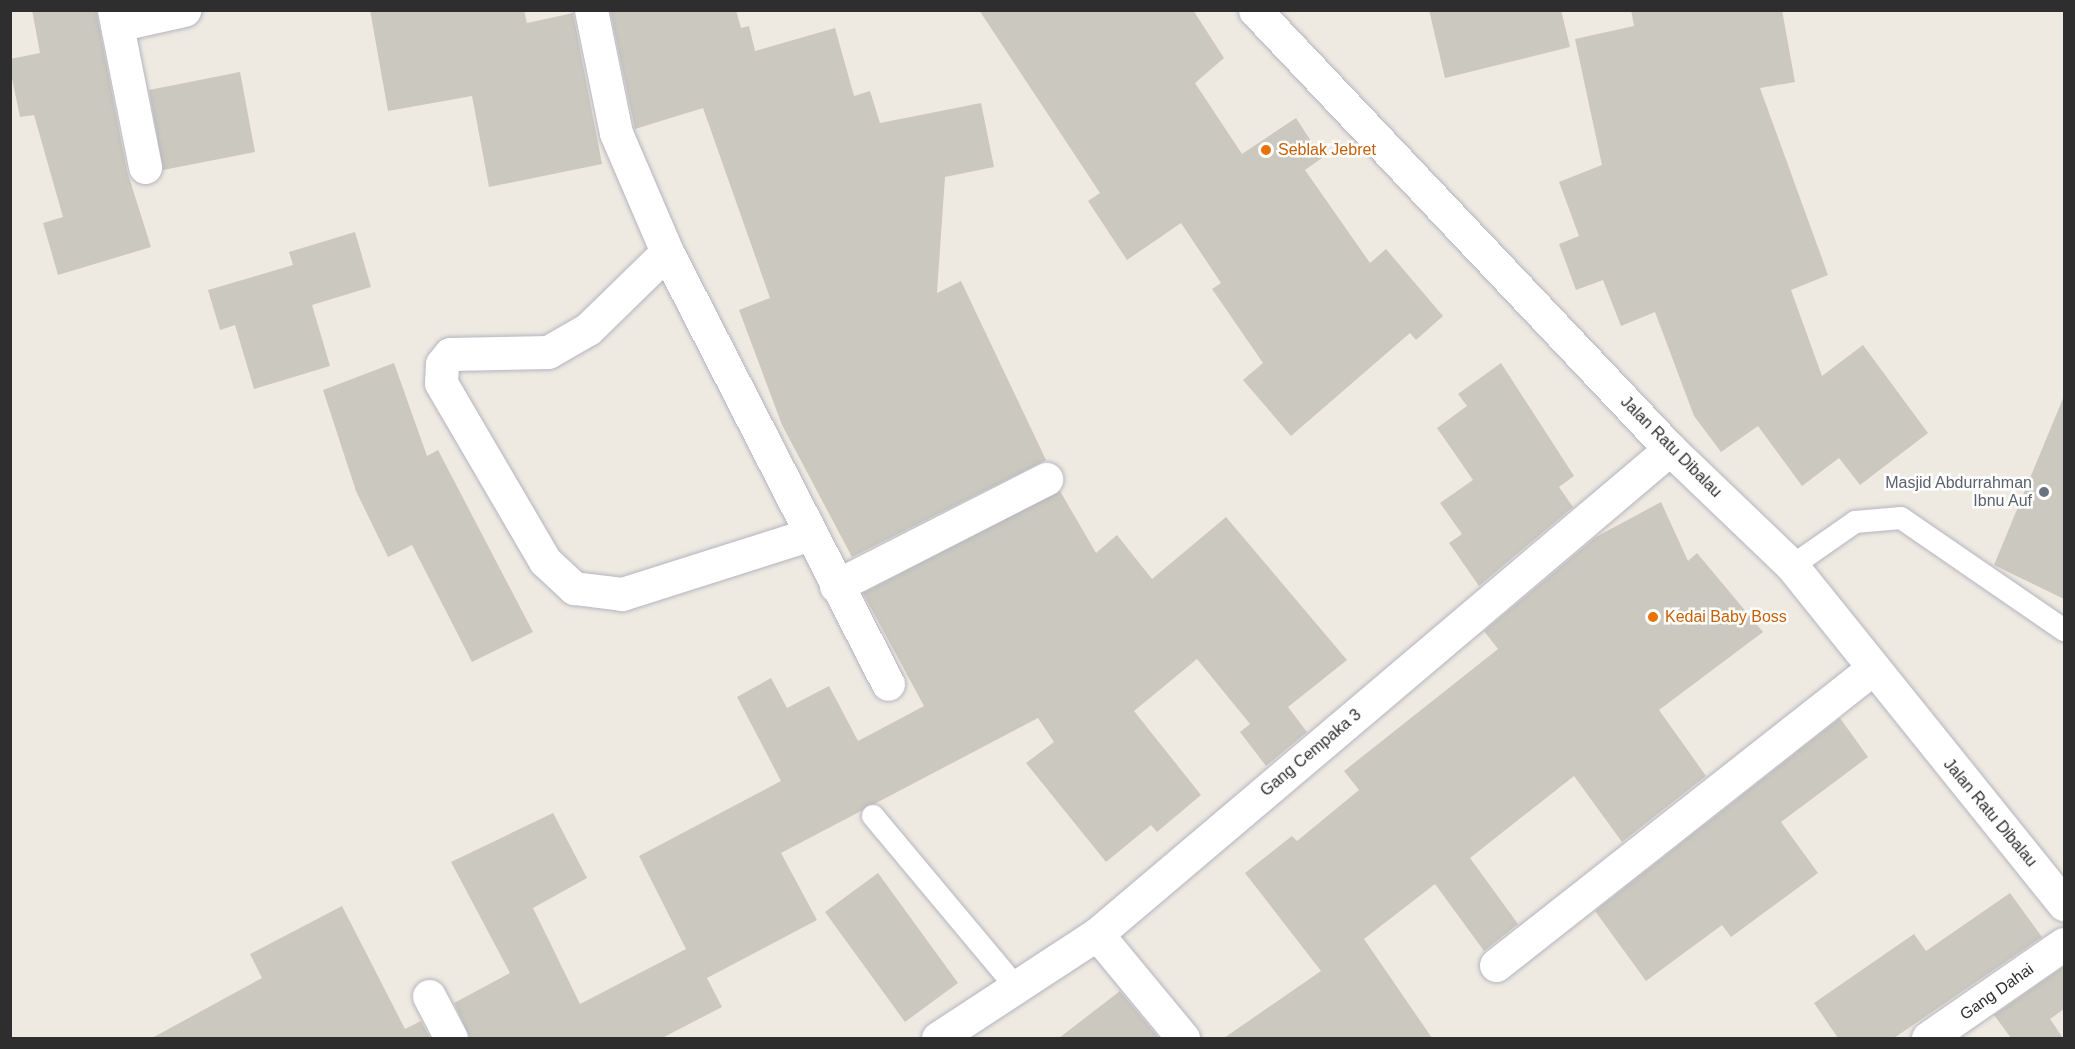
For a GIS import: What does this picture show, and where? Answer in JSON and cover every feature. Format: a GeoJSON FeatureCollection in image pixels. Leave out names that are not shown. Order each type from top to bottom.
{"type":"FeatureCollection","features":[{"type":"Feature","properties":{"kind":"street"},"geometry":{"type":"LineString","coordinates":[[146,167],[115,18],[184,10]]}},
{"type":"Feature","properties":{"kind":"street"},"geometry":{"type":"LineString","coordinates":[[591,10],[616,133],[667,252],[888,684]]}},
{"type":"Feature","properties":{"kind":"street","name":"Jalan Ratu Dibalau"},"geometry":{"type":"LineString","coordinates":[[1255,10],[1670,448],[1792,566],[1871,669],[2064,904]]}},
{"type":"Feature","properties":{"kind":"street"},"geometry":{"type":"LineString","coordinates":[[667,252],[588,329],[548,352],[450,354],[442,364],[441,383],[545,561],[574,588],[622,594],[811,534]]}},
{"type":"Feature","properties":{"kind":"street","name":"Gang Cempaka 3"},"geometry":{"type":"LineString","coordinates":[[938,1038],[1097,934],[1670,448]]}},
{"type":"Feature","properties":{"kind":"street"},"geometry":{"type":"LineString","coordinates":[[836,586],[1046,479]]}},
{"type":"Feature","properties":{"kind":"street"},"geometry":{"type":"LineString","coordinates":[[1496,965],[1871,669]]}},
{"type":"Feature","properties":{"kind":"street"},"geometry":{"type":"LineString","coordinates":[[1097,934],[1183,1038]]}},
{"type":"Feature","properties":{"kind":"street","name":"Gang Dahai"},"geometry":{"type":"LineString","coordinates":[[1928,1038],[2064,944]]}},
{"type":"Feature","properties":{"kind":"street"},"geometry":{"type":"LineString","coordinates":[[429,996],[451,1038]]}},
{"type":"Feature","properties":{"kind":"lane"},"geometry":{"type":"LineString","coordinates":[[1792,566],[1855,522],[1901,518],[2064,630]]}},
{"type":"Feature","properties":{"kind":"lane"},"geometry":{"type":"LineString","coordinates":[[873,816],[1016,987]]}},
{"type":"Feature","properties":{"kind":"building"},"geometry":{"type":"Polygon","coordinates":[[[32,10],[96,10],[127,171],[151,247],[58,275],[43,223],[63,217],[34,115],[20,117],[10,69],[10,59],[40,53],[32,10]]]}},
{"type":"Feature","properties":{"kind":"building"},"geometry":{"type":"Polygon","coordinates":[[[370,10],[524,10],[527,23],[573,13],[602,164],[489,187],[472,96],[388,111],[370,10]]]}},
{"type":"Feature","properties":{"kind":"building"},"geometry":{"type":"Polygon","coordinates":[[[610,10],[736,10],[741,28],[749,26],[755,51],[835,28],[854,96],[870,91],[880,123],[981,103],[994,167],[945,177],[937,293],[961,281],[1046,460],[852,557],[782,425],[739,310],[770,298],[703,108],[635,129],[610,10]]]}},
{"type":"Feature","properties":{"kind":"building"},"geometry":{"type":"Polygon","coordinates":[[[979,10],[1193,10],[1224,58],[1195,83],[1242,154],[1296,118],[1322,158],[1305,170],[1370,263],[1386,249],[1443,316],[1416,340],[1410,333],[1291,436],[1243,380],[1263,363],[1212,289],[1221,283],[1181,223],[1127,260],[1088,201],[1100,193],[979,10]]]}},
{"type":"Feature","properties":{"kind":"building"},"geometry":{"type":"Polygon","coordinates":[[[1429,10],[1561,10],[1570,47],[1445,78],[1429,10]]]}},
{"type":"Feature","properties":{"kind":"building"},"geometry":{"type":"Polygon","coordinates":[[[1631,10],[1782,10],[1795,82],[1760,88],[1828,275],[1791,290],[1822,376],[1863,345],[1928,433],[1860,485],[1839,458],[1802,486],[1758,426],[1721,452],[1694,416],[1655,312],[1621,326],[1603,280],[1576,290],[1559,244],[1579,236],[1559,182],[1602,165],[1575,39],[1634,26],[1631,10]]]}},
{"type":"Feature","properties":{"kind":"building"},"geometry":{"type":"Polygon","coordinates":[[[240,72],[255,152],[163,170],[149,90],[240,72]]]}},
{"type":"Feature","properties":{"kind":"building"},"geometry":{"type":"Polygon","coordinates":[[[355,232],[371,287],[312,305],[330,366],[254,389],[235,325],[220,330],[208,290],[293,265],[289,252],[355,232]]]}},
{"type":"Feature","properties":{"kind":"building"},"geometry":{"type":"Polygon","coordinates":[[[394,363],[427,456],[438,450],[533,632],[472,662],[412,545],[388,557],[356,491],[323,390],[394,363]]]}},
{"type":"Feature","properties":{"kind":"building"},"geometry":{"type":"Polygon","coordinates":[[[1501,363],[1574,476],[1559,487],[1573,507],[1479,586],[1449,543],[1462,534],[1440,503],[1473,480],[1437,428],[1467,406],[1458,394],[1501,363]]]}},
{"type":"Feature","properties":{"kind":"building","name":"Masjid Abdurrahman Ibnu Auf"},"geometry":{"type":"Polygon","coordinates":[[[2064,396],[2064,599],[1994,565],[2064,396]]]}},
{"type":"Feature","properties":{"kind":"building"},"geometry":{"type":"Polygon","coordinates":[[[1060,491],[1096,553],[1117,535],[1152,579],[1226,517],[1347,660],[1288,707],[1307,732],[1266,766],[1240,732],[1250,724],[1197,659],[1134,711],[1201,795],[1157,832],[1151,825],[1106,862],[1026,763],[1054,742],[1038,718],[781,853],[817,920],[707,978],[722,1007],[662,1038],[470,1038],[454,1003],[510,973],[451,862],[553,813],[587,878],[533,908],[580,1004],[686,949],[639,856],[781,781],[737,697],[771,678],[787,708],[829,686],[858,741],[924,706],[863,593],[1060,491]]]}},
{"type":"Feature","properties":{"kind":"building"},"geometry":{"type":"Polygon","coordinates":[[[1661,502],[1688,561],[1697,553],[1763,632],[1659,710],[1706,776],[1622,842],[1574,776],[1470,858],[1518,924],[1484,951],[1435,884],[1364,939],[1432,1038],[1224,1038],[1321,971],[1245,873],[1292,836],[1297,841],[1359,790],[1344,771],[1498,649],[1484,631],[1596,537],[1661,502]]]}},
{"type":"Feature","properties":{"kind":"building"},"geometry":{"type":"Polygon","coordinates":[[[1840,718],[1868,757],[1781,822],[1818,873],[1731,937],[1722,925],[1646,981],[1595,911],[1840,718]]]}},
{"type":"Feature","properties":{"kind":"building"},"geometry":{"type":"Polygon","coordinates":[[[878,873],[958,983],[905,1022],[825,912],[878,873]]]}},
{"type":"Feature","properties":{"kind":"building"},"geometry":{"type":"Polygon","coordinates":[[[2010,893],[2042,937],[1894,1038],[1838,1038],[1814,1003],[1914,934],[1926,951],[2010,893]]]}},
{"type":"Feature","properties":{"kind":"building"},"geometry":{"type":"Polygon","coordinates":[[[342,906],[405,1029],[421,1021],[430,1038],[152,1038],[262,978],[250,954],[342,906]]]}},
{"type":"Feature","properties":{"kind":"building"},"geometry":{"type":"Polygon","coordinates":[[[2063,967],[2064,1009],[2050,1019],[2063,1038],[2011,1038],[1994,1015],[2063,967]]]}},
{"type":"Feature","properties":{"kind":"building"},"geometry":{"type":"Polygon","coordinates":[[[1120,991],[1159,1038],[1059,1038],[1120,991]]]}},
{"type":"Feature","properties":{"kind":"place","name":"Seblak Jebret"},"geometry":{"type":"Point","coordinates":[1266,150]}},
{"type":"Feature","properties":{"kind":"place","name":"Masjid Abdurrahman Ibnu Auf"},"geometry":{"type":"Point","coordinates":[2044,492]}},
{"type":"Feature","properties":{"kind":"place","name":"Kedai Baby Boss"},"geometry":{"type":"Point","coordinates":[1653,617]}}]}
